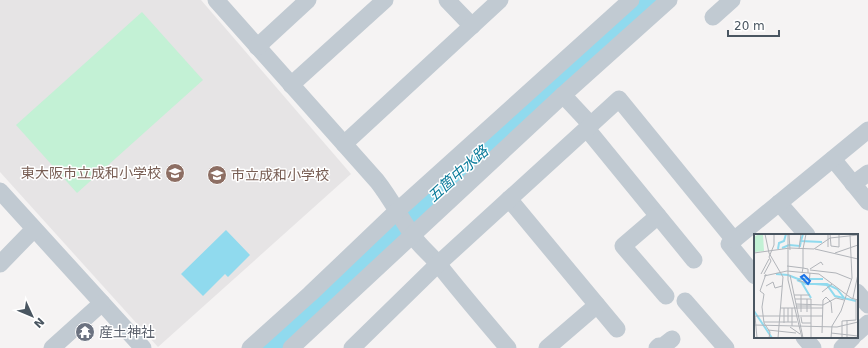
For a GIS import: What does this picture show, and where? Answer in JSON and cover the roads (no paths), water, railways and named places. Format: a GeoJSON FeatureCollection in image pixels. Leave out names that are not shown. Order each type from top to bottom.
{"type":"FeatureCollection","features":[{"type":"Feature","properties":{"kind":"street"},"geometry":{"type":"LineString","coordinates":[[216,0],[382,187],[419,243],[508,348]]}},
{"type":"Feature","properties":{"kind":"street"},"geometry":{"type":"LineString","coordinates":[[257,47],[308,0]]}},
{"type":"Feature","properties":{"kind":"street"},"geometry":{"type":"LineString","coordinates":[[291,85],[385,0]]}},
{"type":"Feature","properties":{"kind":"street"},"geometry":{"type":"LineString","coordinates":[[447,0],[472,26]]}},
{"type":"Feature","properties":{"kind":"street"},"geometry":{"type":"LineString","coordinates":[[344,144],[500,0]]}},
{"type":"Feature","properties":{"kind":"street"},"geometry":{"type":"LineString","coordinates":[[250,348],[631,0]]}},
{"type":"Feature","properties":{"kind":"street"},"geometry":{"type":"LineString","coordinates":[[291,348],[411,232],[669,0]]}},
{"type":"Feature","properties":{"kind":"street"},"geometry":{"type":"LineString","coordinates":[[713,18],[732,0]]}},
{"type":"Feature","properties":{"kind":"street"},"geometry":{"type":"LineString","coordinates":[[563,95],[694,260]]}},
{"type":"Feature","properties":{"kind":"street"},"geometry":{"type":"LineString","coordinates":[[352,348],[438,264],[619,100],[734,240]]}},
{"type":"Feature","properties":{"kind":"street"},"geometry":{"type":"LineString","coordinates":[[754,275],[729,244],[868,130]]}},
{"type":"Feature","properties":{"kind":"street"},"geometry":{"type":"LineString","coordinates":[[833,159],[868,202]]}},
{"type":"Feature","properties":{"kind":"street"},"geometry":{"type":"LineString","coordinates":[[853,184],[868,173]]}},
{"type":"Feature","properties":{"kind":"street"},"geometry":{"type":"LineString","coordinates":[[0,191],[144,348]]}},
{"type":"Feature","properties":{"kind":"street"},"geometry":{"type":"LineString","coordinates":[[509,199],[617,329]]}},
{"type":"Feature","properties":{"kind":"street"},"geometry":{"type":"LineString","coordinates":[[779,203],[806,234]]}},
{"type":"Feature","properties":{"kind":"street"},"geometry":{"type":"LineString","coordinates":[[658,216],[623,246],[666,296]]}},
{"type":"Feature","properties":{"kind":"street"},"geometry":{"type":"LineString","coordinates":[[0,264],[34,229]]}},
{"type":"Feature","properties":{"kind":"street"},"geometry":{"type":"LineString","coordinates":[[858,293],[868,305]]}},
{"type":"Feature","properties":{"kind":"street"},"geometry":{"type":"LineString","coordinates":[[685,301],[726,348]]}},
{"type":"Feature","properties":{"kind":"street"},"geometry":{"type":"LineString","coordinates":[[52,348],[102,303]]}},
{"type":"Feature","properties":{"kind":"street"},"geometry":{"type":"LineString","coordinates":[[547,348],[597,305]]}},
{"type":"Feature","properties":{"kind":"street"},"geometry":{"type":"LineString","coordinates":[[858,332],[868,323]]}},
{"type":"Feature","properties":{"kind":"street"},"geometry":{"type":"LineString","coordinates":[[805,338],[812,348]]}},
{"type":"Feature","properties":{"kind":"street"},"geometry":{"type":"LineString","coordinates":[[842,348],[852,338]]}},
{"type":"Feature","properties":{"kind":"street"},"geometry":{"type":"LineString","coordinates":[[657,348],[658,346],[663,346],[672,339]]}},
{"type":"Feature","properties":{"kind":"water"},"geometry":{"type":"Polygon","coordinates":[[[226,230],[250,255],[228,277],[225,274],[203,296],[181,274],[226,230]]]}},
{"type":"Feature","properties":{"kind":"waterway","name":"五箇中水路"},"geometry":{"type":"LineString","coordinates":[[268,348],[395,229],[648,0]]}},
{"type":"Feature","properties":{"kind":"place","name":"東大阪市立成和小学校"},"geometry":{"type":"Point","coordinates":[175,173]}},
{"type":"Feature","properties":{"kind":"place","name":"市立成和小学校"},"geometry":{"type":"Point","coordinates":[217,175]}},
{"type":"Feature","properties":{"kind":"place","name":"産土神社"},"geometry":{"type":"Point","coordinates":[85,332]}}]}
